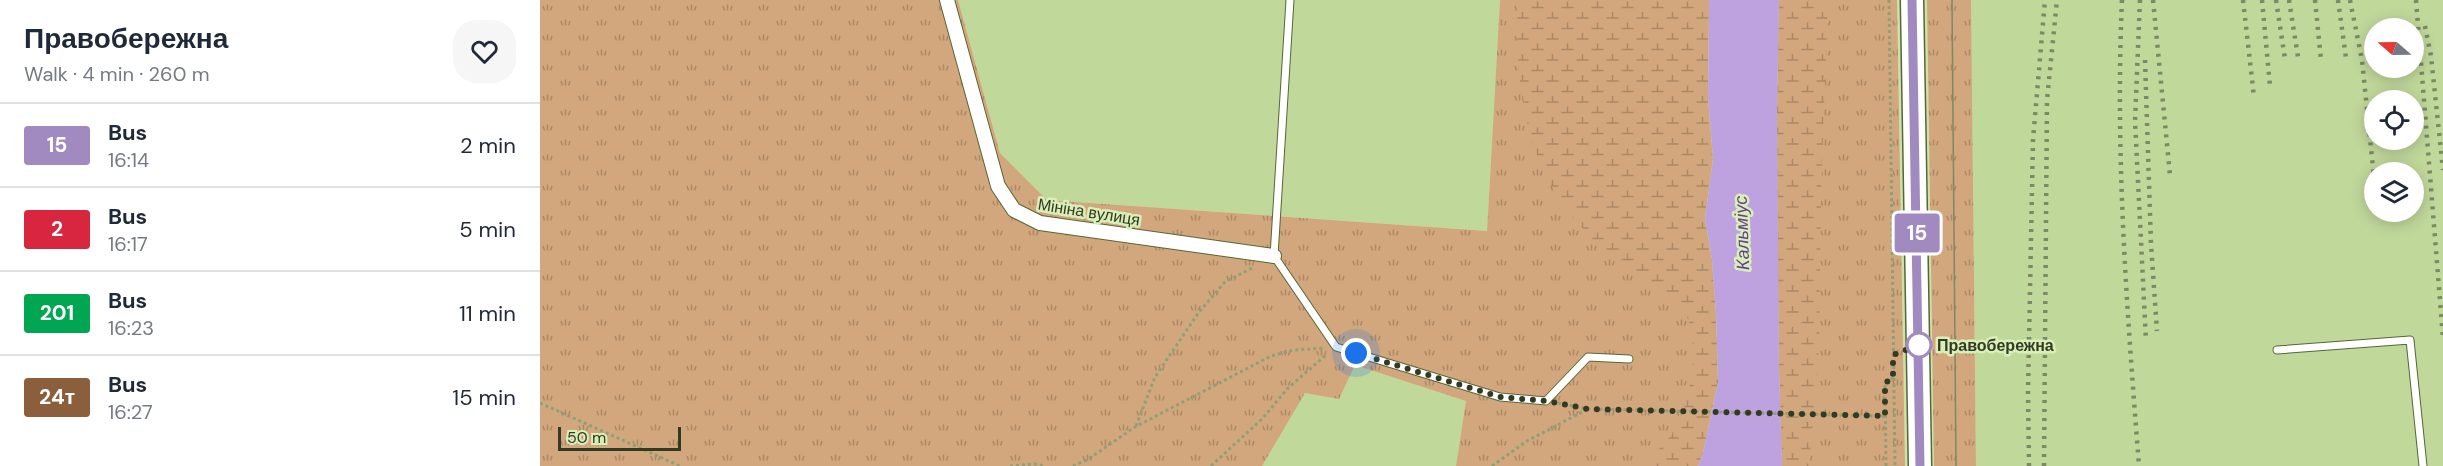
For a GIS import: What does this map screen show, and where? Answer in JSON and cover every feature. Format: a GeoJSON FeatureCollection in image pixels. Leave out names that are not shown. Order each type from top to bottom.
{"type":"FeatureCollection","features":[{"type":"Feature","properties":{"kind":"highway"},"geometry":{"type":"LineString","coordinates":[[1912,0],[1920,466]]}},
{"type":"Feature","properties":{"kind":"street","name":"Мініна вулиця"},"geometry":{"type":"LineString","coordinates":[[947,0],[998,186],[1014,210],[1040,223],[1274,256]]}},
{"type":"Feature","properties":{"kind":"lane"},"geometry":{"type":"LineString","coordinates":[[1290,0],[1274,256],[1335,346],[1500,397],[1546,401],[1588,357],[1629,359]]}},
{"type":"Feature","properties":{"kind":"lane"},"geometry":{"type":"LineString","coordinates":[[2277,350],[2410,340],[2423,466]]}},
{"type":"Feature","properties":{"kind":"path"},"geometry":{"type":"LineString","coordinates":[[1889,0],[1895,466]]}},
{"type":"Feature","properties":{"kind":"path"},"geometry":{"type":"LineString","coordinates":[[1136,427],[1155,377],[1199,312],[1226,282],[1274,256]]}},
{"type":"Feature","properties":{"kind":"path"},"geometry":{"type":"LineString","coordinates":[[1073,466],[1087,460],[1136,427],[1271,356],[1294,350],[1335,346]]}},
{"type":"Feature","properties":{"kind":"path"},"geometry":{"type":"LineString","coordinates":[[1211,466],[1263,418],[1287,389],[1335,346]]}},
{"type":"Feature","properties":{"kind":"path"},"geometry":{"type":"LineString","coordinates":[[1886,466],[1885,383],[1893,378]]}},
{"type":"Feature","properties":{"kind":"path"},"geometry":{"type":"LineString","coordinates":[[1546,401],[1588,409],[1885,416]]}},
{"type":"Feature","properties":{"kind":"path"},"geometry":{"type":"LineString","coordinates":[[540,403],[680,466]]}},
{"type":"Feature","properties":{"kind":"path"},"geometry":{"type":"LineString","coordinates":[[1492,466],[1527,441],[1588,409]]}},
{"type":"Feature","properties":{"kind":"path"},"geometry":{"type":"LineString","coordinates":[[1010,466],[1035,464],[1045,466]]}},
{"type":"Feature","properties":{"kind":"shaded area"},"geometry":{"type":"Polygon","coordinates":[[[958,0],[1500,0],[1487,231],[1047,200],[1000,153],[958,0]]]}},
{"type":"Feature","properties":{"kind":"shaded area"},"geometry":{"type":"Polygon","coordinates":[[[1971,0],[2443,0],[2443,466],[1976,466],[1971,0]]]}},
{"type":"Feature","properties":{"kind":"shaded area"},"geometry":{"type":"Polygon","coordinates":[[[1355,365],[1466,401],[1456,466],[1262,466],[1305,392],[1355,365]]]}},
{"type":"Feature","properties":{"kind":"green space"},"geometry":{"type":"Polygon","coordinates":[[[540,0],[958,0],[1000,153],[1047,200],[1487,231],[1500,0],[1709,0],[1698,466],[1456,466],[1466,401],[1355,365],[1339,399],[1305,393],[1262,466],[540,466],[540,0]]]}},
{"type":"Feature","properties":{"kind":"green space"},"geometry":{"type":"Polygon","coordinates":[[[1518,0],[1709,0],[1708,98],[1713,159],[1705,218],[1712,260],[1718,382],[1703,453],[1698,466],[1643,466],[1673,432],[1685,405],[1693,354],[1689,322],[1677,301],[1653,282],[1618,260],[1584,230],[1562,203],[1544,172],[1528,125],[1519,75],[1518,0]]]}},
{"type":"Feature","properties":{"kind":"green space"},"geometry":{"type":"Polygon","coordinates":[[[1779,0],[1897,0],[1905,466],[1782,466],[1778,233],[1779,0]]]}},
{"type":"Feature","properties":{"kind":"green space"},"geometry":{"type":"Polygon","coordinates":[[[1779,0],[1828,0],[1821,192],[1819,348],[1809,466],[1782,466],[1777,113],[1779,0]]]}},
{"type":"Feature","properties":{"kind":"green space"},"geometry":{"type":"Polygon","coordinates":[[[1927,0],[1971,0],[1976,466],[1934,466],[1927,0]]]}},
{"type":"Feature","properties":{"kind":"water","name":"Кальміус"},"geometry":{"type":"Polygon","coordinates":[[[1709,0],[1779,0],[1777,113],[1782,466],[1698,466],[1703,453],[1718,382],[1712,260],[1705,218],[1713,159],[1708,98],[1709,0]]]}},
{"type":"Feature","properties":{"kind":"tram line"},"geometry":{"type":"LineString","coordinates":[[1952,0],[1956,466]]}},
{"type":"Feature","properties":{"kind":"railway"},"geometry":{"type":"LineString","coordinates":[[2029,466],[2028,391],[2033,140],[2045,0]]}},
{"type":"Feature","properties":{"kind":"railway"},"geometry":{"type":"LineString","coordinates":[[2044,466],[2047,100],[2057,0]]}},
{"type":"Feature","properties":{"kind":"railway"},"geometry":{"type":"LineString","coordinates":[[2122,0],[2121,175],[2139,466]]}},
{"type":"Feature","properties":{"kind":"railway"},"geometry":{"type":"LineString","coordinates":[[2140,0],[2135,121],[2146,341]]}},
{"type":"Feature","properties":{"kind":"railway"},"geometry":{"type":"LineString","coordinates":[[2153,0],[2170,175]]}},
{"type":"Feature","properties":{"kind":"railway"},"geometry":{"type":"LineString","coordinates":[[2243,0],[2254,97]]}},
{"type":"Feature","properties":{"kind":"railway"},"geometry":{"type":"LineString","coordinates":[[2262,0],[2270,86]]}},
{"type":"Feature","properties":{"kind":"railway"},"geometry":{"type":"LineString","coordinates":[[2276,0],[2285,59]]}},
{"type":"Feature","properties":{"kind":"railway"},"geometry":{"type":"LineString","coordinates":[[2289,0],[2298,57]]}},
{"type":"Feature","properties":{"kind":"railway"},"geometry":{"type":"LineString","coordinates":[[2315,0],[2321,60]]}},
{"type":"Feature","properties":{"kind":"railway"},"geometry":{"type":"LineString","coordinates":[[2338,0],[2346,58]]}},
{"type":"Feature","properties":{"kind":"railway"},"geometry":{"type":"LineString","coordinates":[[2350,0],[2362,60],[2372,162]]}},
{"type":"Feature","properties":{"kind":"railway"},"geometry":{"type":"LineString","coordinates":[[2416,0],[2443,338]]}},
{"type":"Feature","properties":{"kind":"railway"},"geometry":{"type":"LineString","coordinates":[[2425,26],[2431,56],[2443,170]]}},
{"type":"Feature","properties":{"kind":"railway"},"geometry":{"type":"LineString","coordinates":[[2145,60],[2151,244],[2157,331]]}},
{"type":"Feature","properties":{"kind":"bus line","name":"15"},"geometry":{"type":"LineString","coordinates":[[1912,0],[1920,466]]}},
{"type":"Feature","properties":{"kind":"place","name":"Правобережна"},"geometry":{"type":"Point","coordinates":[1919,345]}},
{"type":"Feature","properties":{"kind":"route"},"geometry":{"type":"LineString","coordinates":[[1356,353],[1500,397],[1546,401],[1588,409],[1885,416],[1885,383],[1893,378],[1893,355],[1919,345]]}}]}
